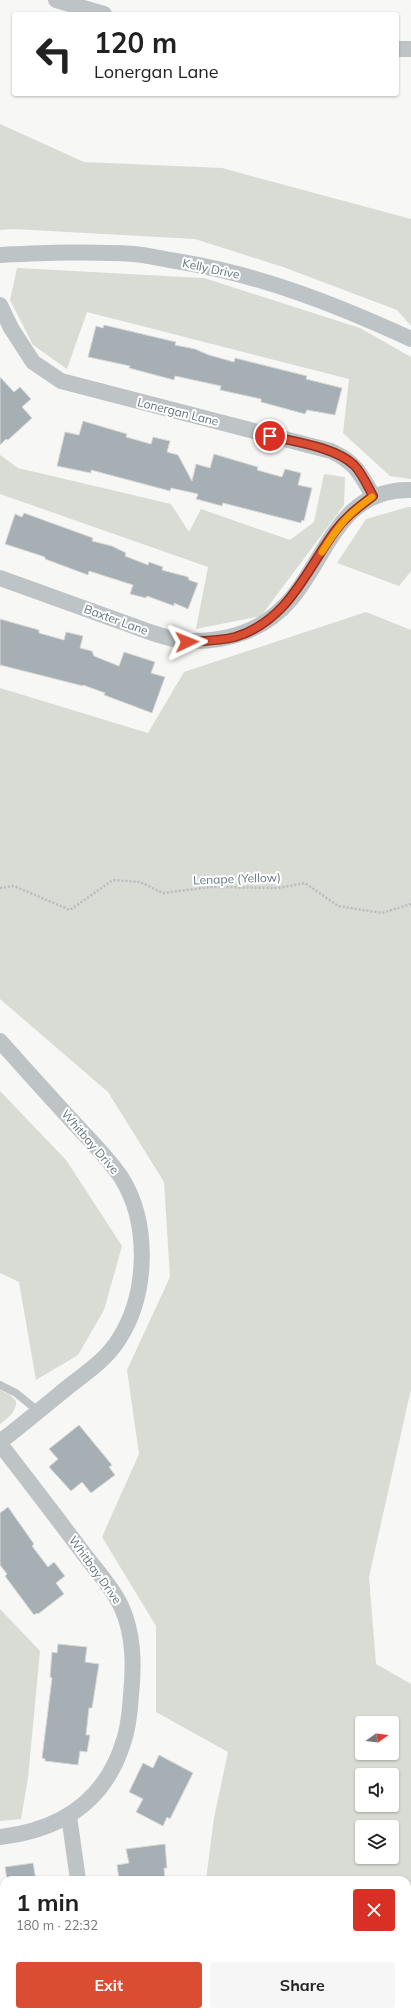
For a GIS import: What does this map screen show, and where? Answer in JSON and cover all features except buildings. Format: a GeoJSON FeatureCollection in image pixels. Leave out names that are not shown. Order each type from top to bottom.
{"type":"FeatureCollection","features":[{"type":"Feature","properties":{"kind":"street"},"geometry":{"type":"LineString","coordinates":[[56,0],[97,12]]}},
{"type":"Feature","properties":{"kind":"street"},"geometry":{"type":"LineString","coordinates":[[399,49],[411,49]]}},
{"type":"Feature","properties":{"kind":"street","name":"Kelly Drive"},"geometry":{"type":"LineString","coordinates":[[0,255],[64,252],[135,254],[202,265],[281,285],[355,313],[411,339]]}},
{"type":"Feature","properties":{"kind":"street","name":"Lonergan Lane"},"geometry":{"type":"LineString","coordinates":[[0,305],[11,328],[33,362],[61,380],[331,451],[343,456],[354,464],[362,475],[373,496]]}},
{"type":"Feature","properties":{"kind":"street","name":"Baxter Lane"},"geometry":{"type":"LineString","coordinates":[[0,578],[152,632],[187,642],[236,637],[259,626],[277,613],[291,600],[335,531],[350,513],[373,496],[398,490],[411,490]]}},
{"type":"Feature","properties":{"kind":"street","name":"Whitbay Drive"},"geometry":{"type":"LineString","coordinates":[[0,1041],[101,1153],[121,1178],[132,1203],[139,1228],[141,1256],[140,1284],[132,1313],[119,1340],[89,1371],[0,1443],[112,1591],[121,1606],[131,1641],[134,1663],[125,1739],[109,1775],[92,1796],[69,1816],[32,1832],[0,1837]]}},
{"type":"Feature","properties":{"kind":"street"},"geometry":{"type":"LineString","coordinates":[[69,1816],[77,1876]]}},
{"type":"Feature","properties":{"kind":"lane"},"geometry":{"type":"LineString","coordinates":[[0,1385],[16,1393],[38,1411]]}},
{"type":"Feature","properties":{"kind":"path","name":"Lenape (Yellow)"},"geometry":{"type":"LineString","coordinates":[[0,888],[14,886],[70,910],[113,880],[140,882],[163,893],[211,887],[278,888],[305,883],[338,906],[382,914],[411,904]]}},
{"type":"Feature","properties":{"kind":"shaded area"},"geometry":{"type":"Polygon","coordinates":[[[0,124],[84,162],[222,168],[411,219],[411,326],[397,310],[283,267],[195,239],[13,229],[0,230],[0,124]]]}},
{"type":"Feature","properties":{"kind":"shaded area"},"geometry":{"type":"Polygon","coordinates":[[[17,268],[204,278],[360,328],[411,357],[411,479],[390,476],[343,433],[349,379],[87,312],[67,369],[33,345],[10,300],[17,268]]]}},
{"type":"Feature","properties":{"kind":"shaded area"},"geometry":{"type":"Polygon","coordinates":[[[0,455],[18,468],[171,504],[189,532],[201,509],[290,540],[314,522],[324,474],[345,477],[344,505],[261,616],[196,629],[208,567],[0,494],[0,455]]]}},
{"type":"Feature","properties":{"kind":"shaded area"},"geometry":{"type":"Polygon","coordinates":[[[411,507],[411,571],[399,586],[337,563],[366,519],[411,507]]]}},
{"type":"Feature","properties":{"kind":"shaded area"},"geometry":{"type":"Polygon","coordinates":[[[366,612],[411,630],[411,1389],[369,1577],[376,1664],[411,1684],[411,1876],[207,1876],[214,1818],[228,1752],[156,1712],[156,1626],[102,1537],[139,1454],[127,1370],[170,1277],[164,1182],[108,1092],[0,999],[0,688],[148,733],[184,672],[366,612]]]}},
{"type":"Feature","properties":{"kind":"shaded area"},"geometry":{"type":"Polygon","coordinates":[[[0,1091],[66,1160],[122,1246],[104,1310],[78,1355],[36,1380],[19,1282],[0,1273],[0,1091]]]}},
{"type":"Feature","properties":{"kind":"shaded area"},"geometry":{"type":"Polygon","coordinates":[[[0,1390],[10,1395],[16,1401],[16,1405],[9,1417],[0,1424],[0,1390]]]}},
{"type":"Feature","properties":{"kind":"shaded area"},"geometry":{"type":"Polygon","coordinates":[[[0,1609],[40,1651],[28,1778],[21,1819],[0,1821],[0,1609]]]}},
{"type":"Feature","properties":{"kind":"slow traffic"},"geometry":{"type":"LineString","coordinates":[[322,552],[335,531],[350,513],[372,497]]}},
{"type":"Feature","properties":{"kind":"route"},"geometry":{"type":"LineString","coordinates":[[187,642],[236,637],[259,626],[277,613],[291,600],[335,531],[350,513],[373,496],[362,475],[354,464],[343,456],[331,451],[270,436]]}}]}
